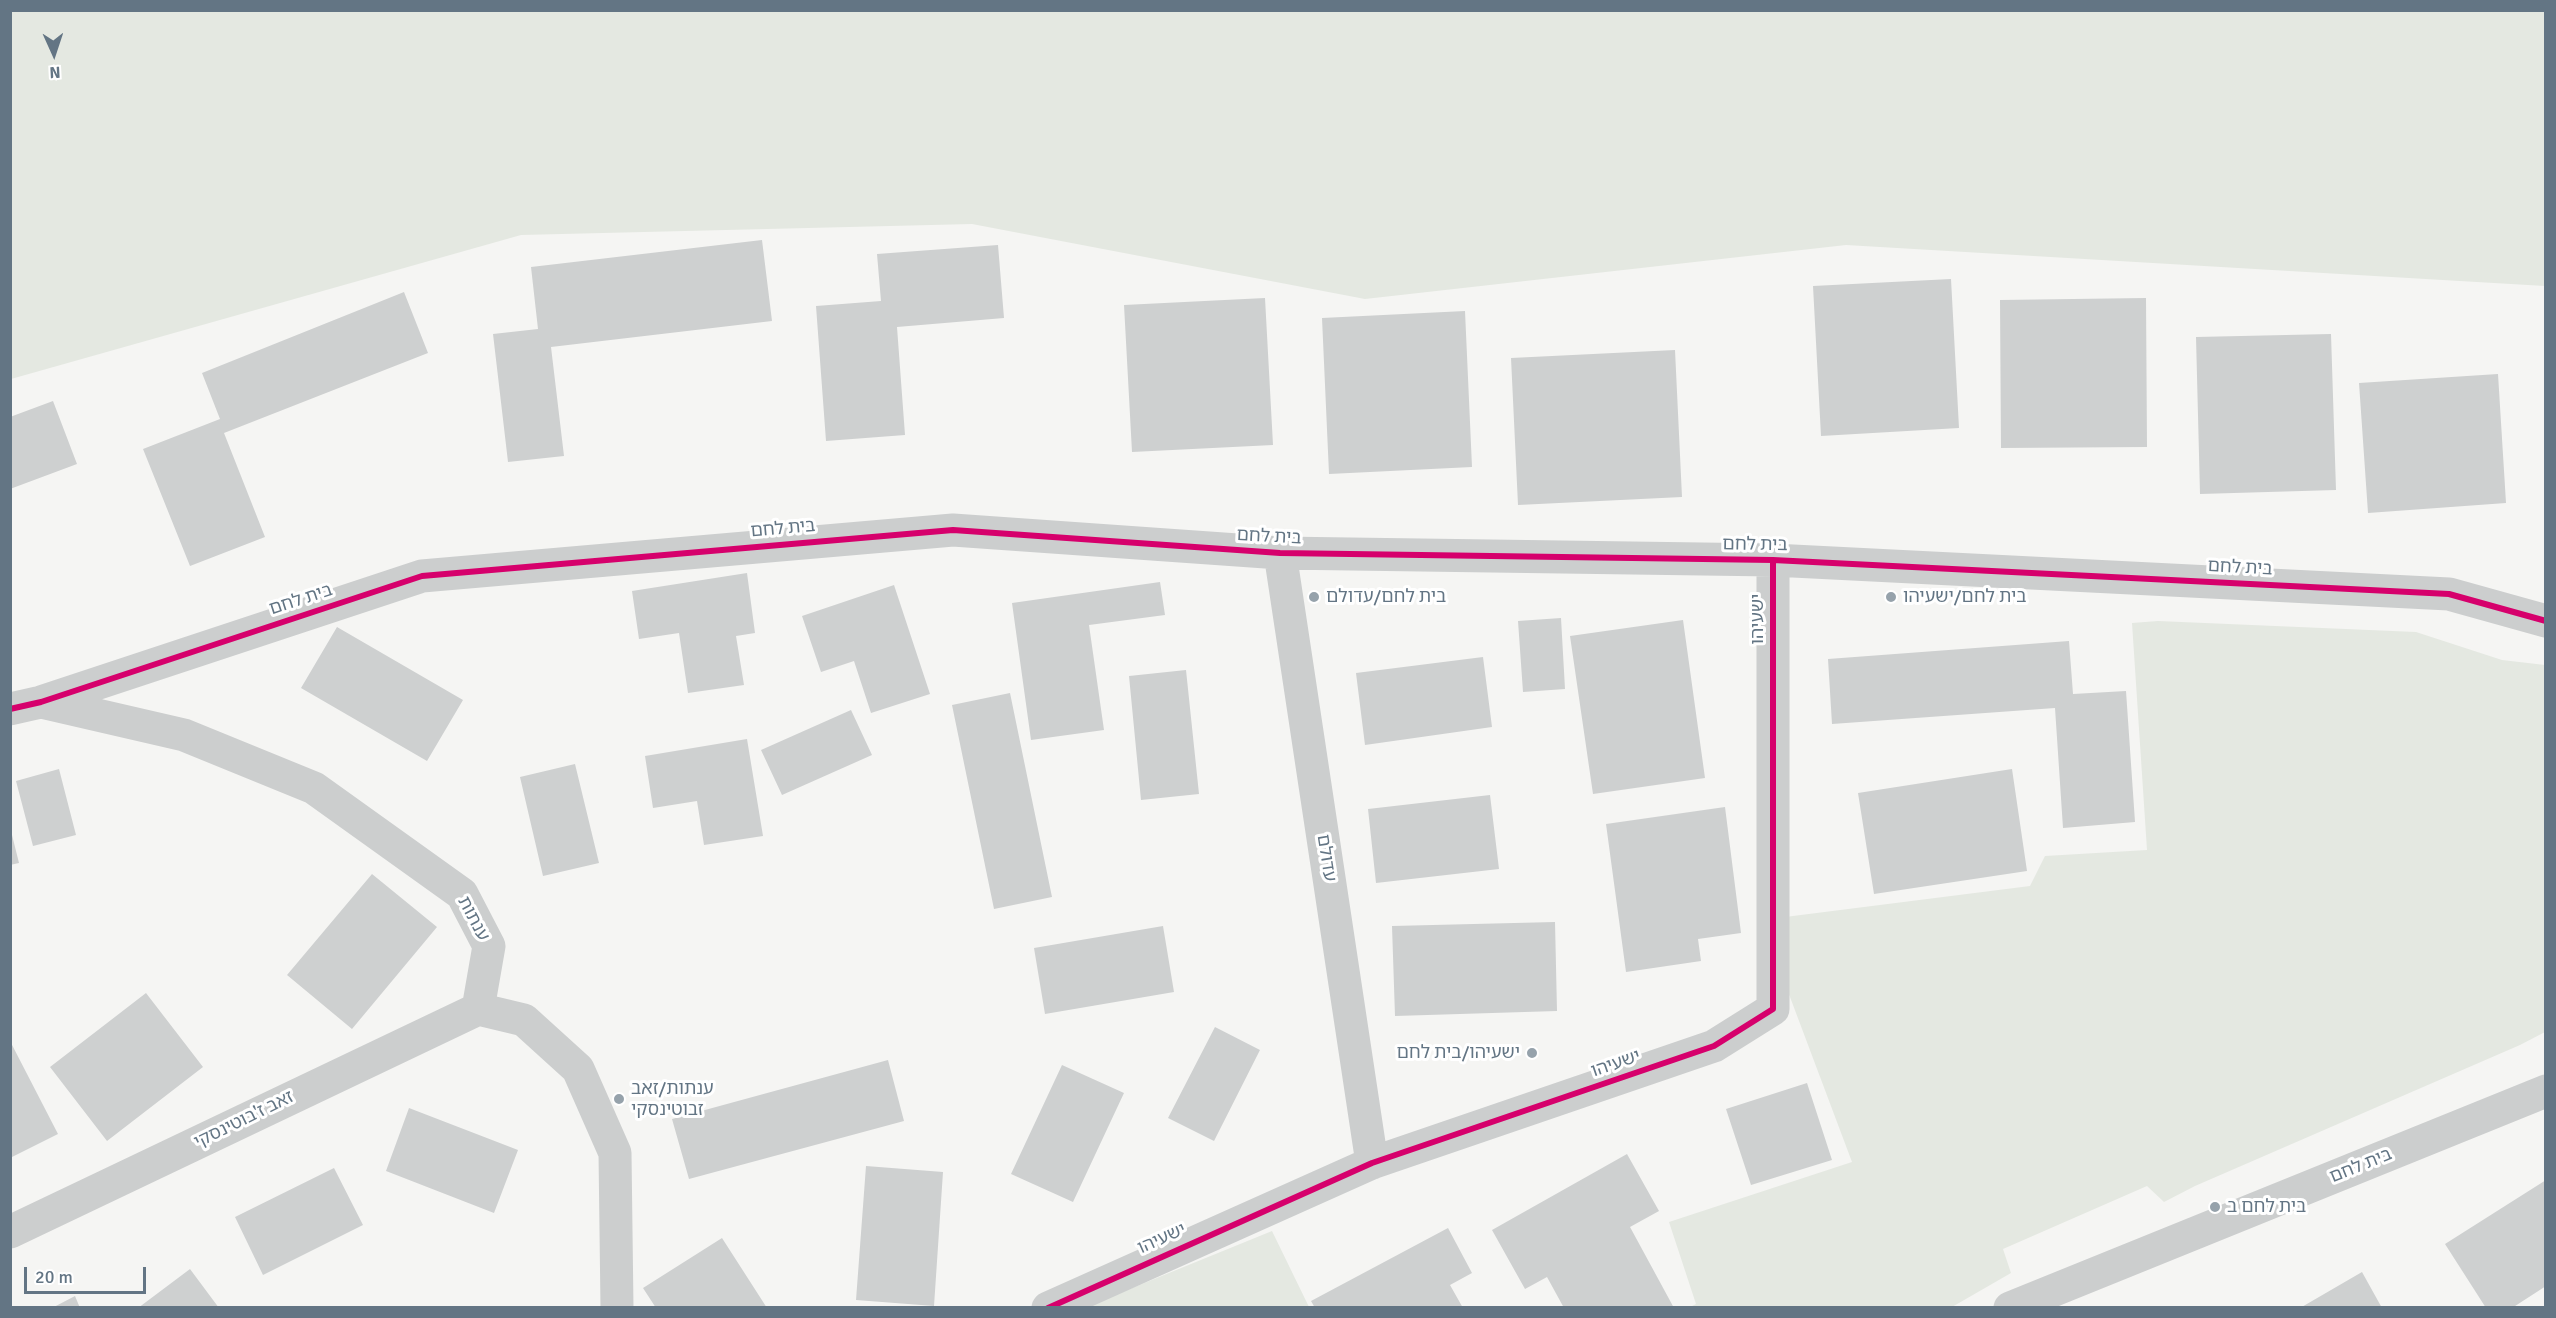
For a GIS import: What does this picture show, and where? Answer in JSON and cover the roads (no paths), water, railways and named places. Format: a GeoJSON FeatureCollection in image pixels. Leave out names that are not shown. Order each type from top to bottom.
{"type":"FeatureCollection","features":[{"type":"Feature","properties":{"kind":"street","name":"בית לחם"},"geometry":{"type":"LineString","coordinates":[[26,705],[422,576],[953,530],[1280,554],[1773,560],[2449,594],[2546,621]]}},
{"type":"Feature","properties":{"kind":"street","name":"עדולם"},"geometry":{"type":"LineString","coordinates":[[1280,554],[1372,1163]]}},
{"type":"Feature","properties":{"kind":"street","name":"ישעיהו"},"geometry":{"type":"LineString","coordinates":[[1048,1308],[1372,1163],[1714,1046],[1773,1009],[1773,560]]}},
{"type":"Feature","properties":{"kind":"street","name":"ענתות"},"geometry":{"type":"LineString","coordinates":[[26,705],[184,735],[314,788],[462,894],[489,946],[478,1009]]}},
{"type":"Feature","properties":{"kind":"street","name":"זאב ז'בוטינסקי"},"geometry":{"type":"LineString","coordinates":[[10,1232],[478,1009]]}},
{"type":"Feature","properties":{"kind":"street"},"geometry":{"type":"LineString","coordinates":[[478,1009],[524,1020],[578,1069],[615,1153],[617,1308]]}},
{"type":"Feature","properties":{"kind":"street","name":"בית לחם"},"geometry":{"type":"LineString","coordinates":[[2010,1308],[2546,1091]]}},
{"type":"Feature","properties":{"kind":"place","name":"בית לחם/עדולם"},"geometry":{"type":"Point","coordinates":[1314,597]}},
{"type":"Feature","properties":{"kind":"place","name":"בית לחם/ישעיהו"},"geometry":{"type":"Point","coordinates":[1891,597]}},
{"type":"Feature","properties":{"kind":"place","name":"ישעיהו/בית לחם"},"geometry":{"type":"Point","coordinates":[1532,1053]}},
{"type":"Feature","properties":{"kind":"place","name":"ענתות/זאב זבוטינסקי"},"geometry":{"type":"Point","coordinates":[619,1099]}},
{"type":"Feature","properties":{"kind":"place","name":"בית לחם ב"},"geometry":{"type":"Point","coordinates":[2215,1207]}}]}
